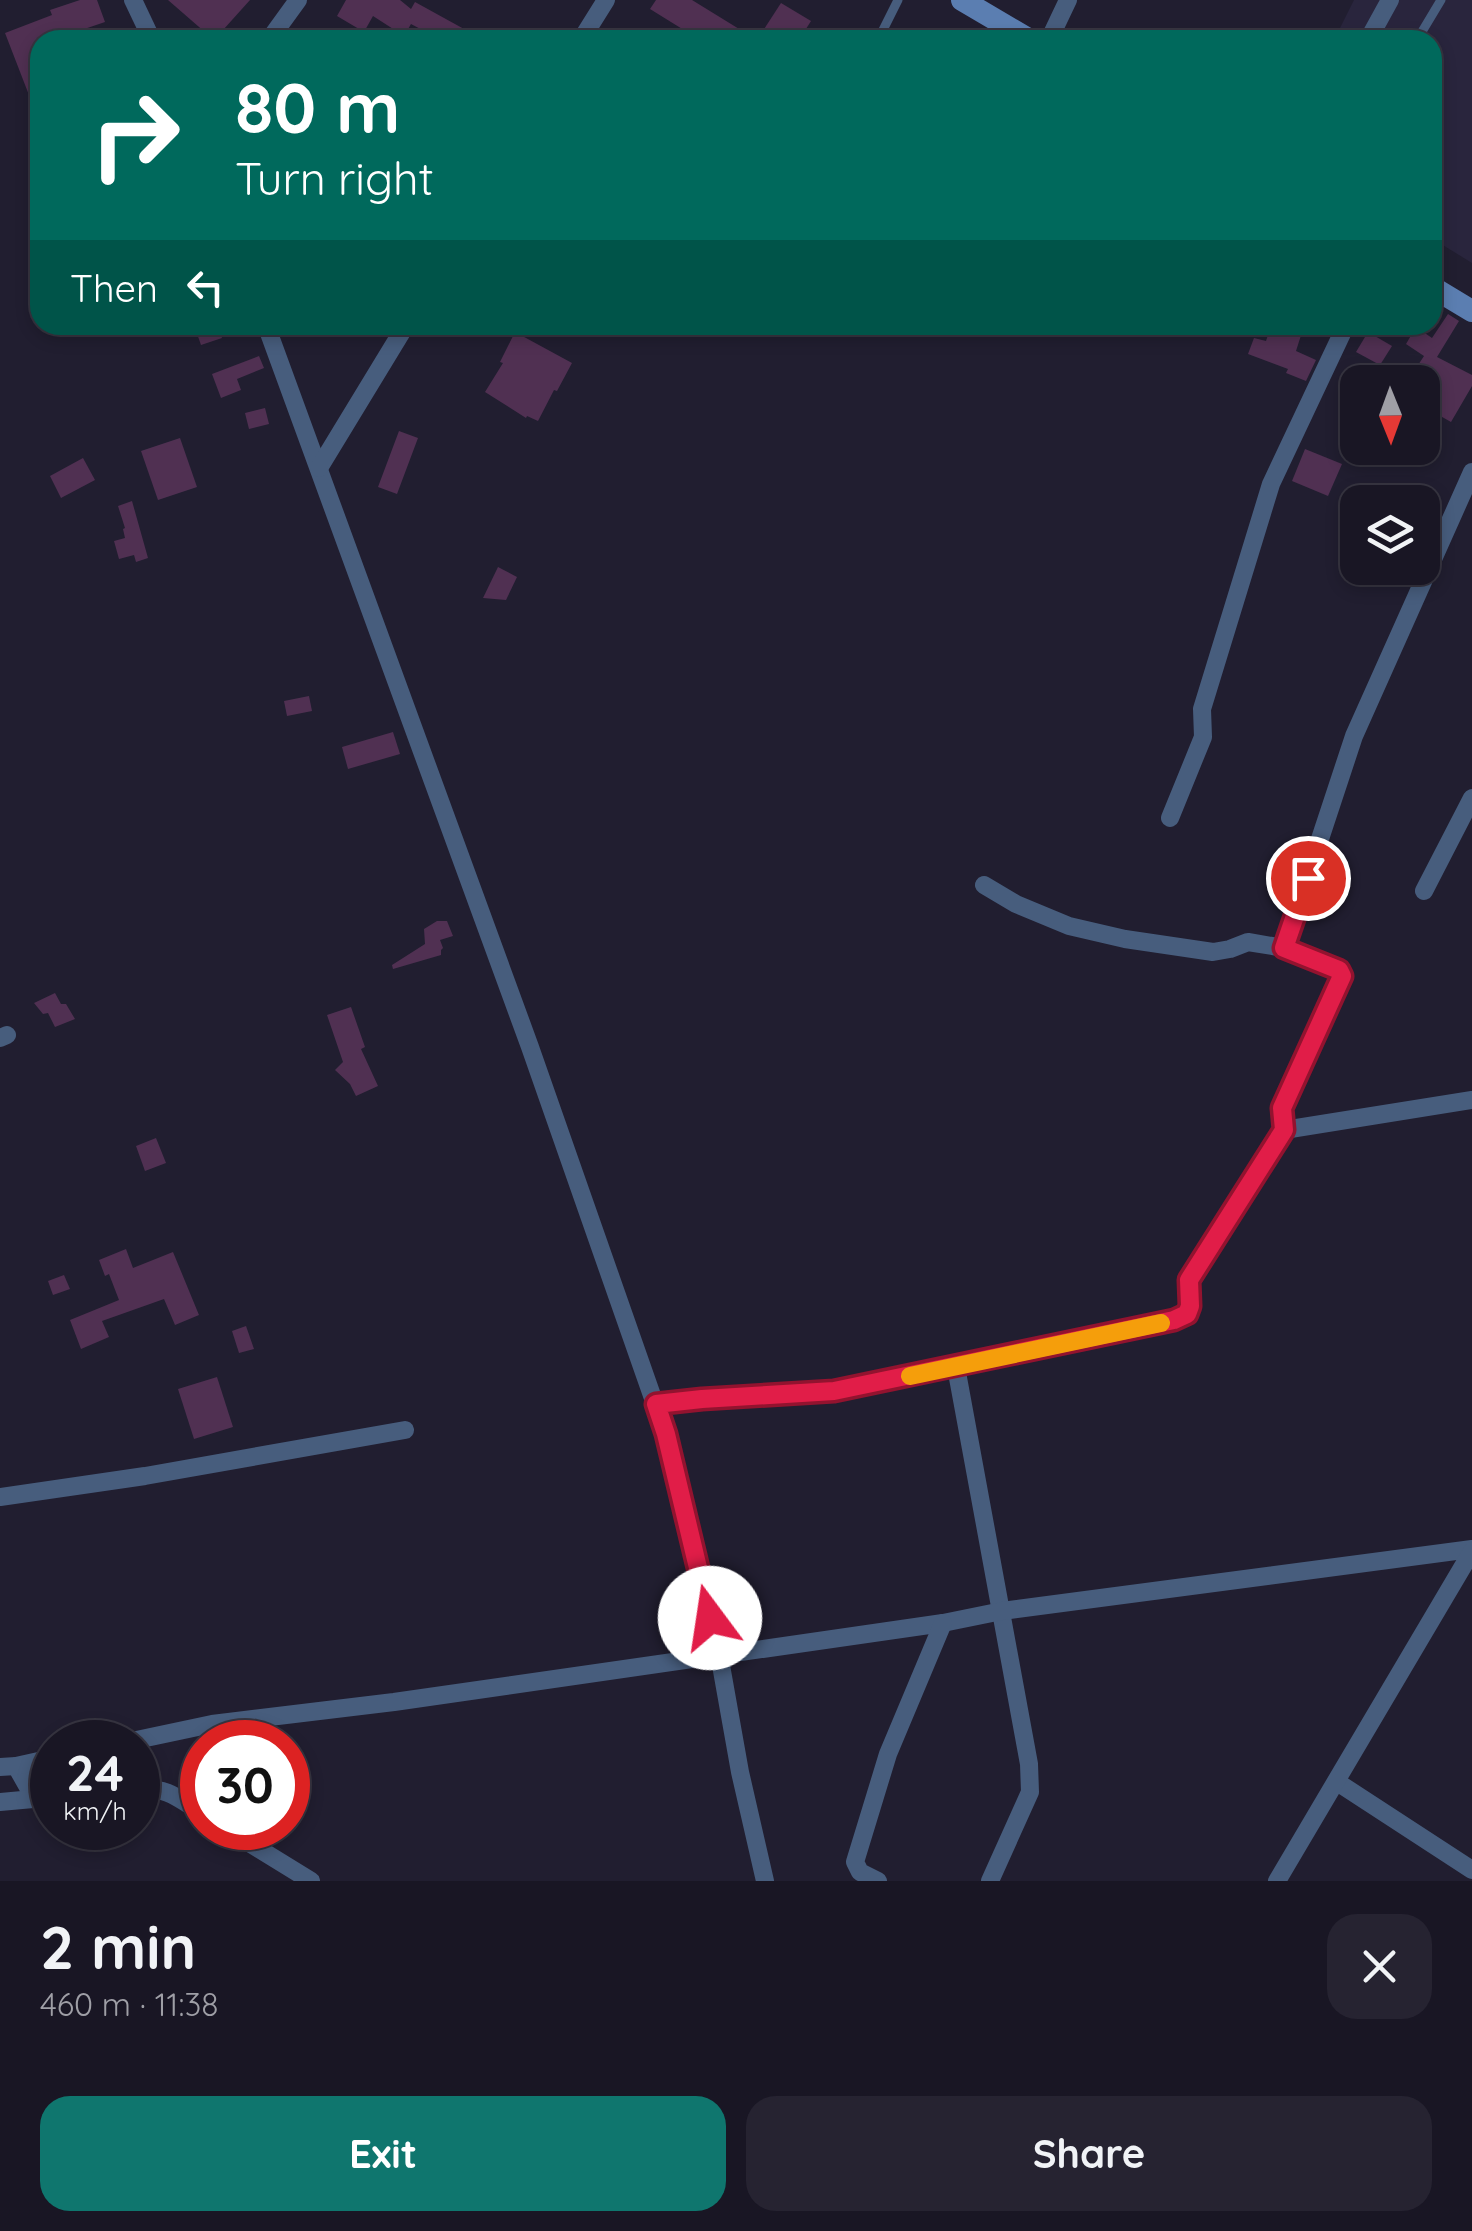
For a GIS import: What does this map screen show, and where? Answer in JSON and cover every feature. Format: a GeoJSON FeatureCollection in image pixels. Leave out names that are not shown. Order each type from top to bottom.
{"type":"FeatureCollection","features":[{"type":"Feature","properties":{"kind":"main road"},"geometry":{"type":"LineString","coordinates":[[962,0],[1013,30]]}},
{"type":"Feature","properties":{"kind":"main road"},"geometry":{"type":"LineString","coordinates":[[1442,293],[1472,310]]}},
{"type":"Feature","properties":{"kind":"street"},"geometry":{"type":"LineString","coordinates":[[134,0],[148,30]]}},
{"type":"Feature","properties":{"kind":"street"},"geometry":{"type":"LineString","coordinates":[[276,30],[298,0]]}},
{"type":"Feature","properties":{"kind":"street"},"geometry":{"type":"LineString","coordinates":[[587,30],[606,0]]}},
{"type":"Feature","properties":{"kind":"street"},"geometry":{"type":"LineString","coordinates":[[1054,30],[1068,0]]}},
{"type":"Feature","properties":{"kind":"street"},"geometry":{"type":"LineString","coordinates":[[1372,30],[1385,2]]}},
{"type":"Feature","properties":{"kind":"street"},"geometry":{"type":"LineString","coordinates":[[270,335],[666,1434],[719,1654],[765,1881]]}},
{"type":"Feature","properties":{"kind":"street"},"geometry":{"type":"LineString","coordinates":[[319,468],[400,335]]}},
{"type":"Feature","properties":{"kind":"street"},"geometry":{"type":"LineString","coordinates":[[1170,818],[1203,736],[1202,709],[1271,484],[1341,335]]}},
{"type":"Feature","properties":{"kind":"street"},"geometry":{"type":"LineString","coordinates":[[1284,948],[1354,736],[1472,472]]}},
{"type":"Feature","properties":{"kind":"street"},"geometry":{"type":"LineString","coordinates":[[1424,892],[1472,798]]}},
{"type":"Feature","properties":{"kind":"street"},"geometry":{"type":"LineString","coordinates":[[656,1404],[834,1391],[1174,1320],[1187,1314],[1189,1280],[1284,1130],[1282,1108],[1342,976],[1339,970],[1284,948],[1248,942],[1212,952],[1068,926],[1016,904],[984,885]]}},
{"type":"Feature","properties":{"kind":"street"},"geometry":{"type":"LineString","coordinates":[[1284,1130],[1472,1100]]}},
{"type":"Feature","properties":{"kind":"street"},"geometry":{"type":"LineString","coordinates":[[956,1366],[1026,1748],[1030,1792],[990,1881]]}},
{"type":"Feature","properties":{"kind":"street"},"geometry":{"type":"LineString","coordinates":[[0,1497],[405,1430]]}},
{"type":"Feature","properties":{"kind":"street"},"geometry":{"type":"LineString","coordinates":[[160,1735],[212,1724],[394,1702],[943,1623],[1002,1610],[1470,1557]]}},
{"type":"Feature","properties":{"kind":"street"},"geometry":{"type":"LineString","coordinates":[[1276,1881],[1470,1557]]}},
{"type":"Feature","properties":{"kind":"street"},"geometry":{"type":"LineString","coordinates":[[878,1881],[860,1872],[855,1862],[888,1754],[943,1623]]}},
{"type":"Feature","properties":{"kind":"street"},"geometry":{"type":"LineString","coordinates":[[8,1767],[30,1789]]}},
{"type":"Feature","properties":{"kind":"street"},"geometry":{"type":"LineString","coordinates":[[1337,1782],[1472,1870]]}},
{"type":"Feature","properties":{"kind":"street"},"geometry":{"type":"LineString","coordinates":[[0,1802],[30,1800]]}},
{"type":"Feature","properties":{"kind":"street"},"geometry":{"type":"LineString","coordinates":[[261,1850],[311,1881]]}},
{"type":"Feature","properties":{"kind":"lane"},"geometry":{"type":"LineString","coordinates":[[883,30],[898,0]]}},
{"type":"Feature","properties":{"kind":"lane"},"geometry":{"type":"LineString","coordinates":[[1423,30],[1441,0]]}},
{"type":"Feature","properties":{"kind":"shaded area"},"geometry":{"type":"Polygon","coordinates":[[[1354,0],[1472,0],[1472,263],[1442,245],[1442,30],[1339,30],[1354,0]]]}},
{"type":"Feature","properties":{"kind":"building"},"geometry":{"type":"Polygon","coordinates":[[[80,0],[97,0],[105,22],[81,30],[30,30],[30,98],[5,33],[52,15],[50,10],[80,0]]]}},
{"type":"Feature","properties":{"kind":"building"},"geometry":{"type":"Polygon","coordinates":[[[168,0],[250,0],[223,30],[202,30],[168,0]]]}},
{"type":"Feature","properties":{"kind":"building"},"geometry":{"type":"Polygon","coordinates":[[[346,0],[400,0],[411,9],[415,2],[466,30],[422,30],[411,24],[408,30],[395,30],[373,16],[365,30],[361,30],[337,16],[346,0]]]}},
{"type":"Feature","properties":{"kind":"building"},"geometry":{"type":"Polygon","coordinates":[[[656,0],[692,0],[741,30],[684,30],[650,9],[656,0]]]}},
{"type":"Feature","properties":{"kind":"building"},"geometry":{"type":"Polygon","coordinates":[[[781,3],[811,21],[805,30],[763,30],[781,3]]]}},
{"type":"Feature","properties":{"kind":"building"},"geometry":{"type":"Polygon","coordinates":[[[1448,314],[1459,321],[1437,357],[1472,375],[1472,386],[1451,422],[1440,416],[1440,365],[1418,365],[1424,356],[1406,344],[1411,335],[1442,335],[1442,323],[1448,314]]]}},
{"type":"Feature","properties":{"kind":"building"},"geometry":{"type":"Polygon","coordinates":[[[198,335],[221,335],[222,338],[201,345],[198,335]]]}},
{"type":"Feature","properties":{"kind":"building"},"geometry":{"type":"Polygon","coordinates":[[[514,335],[521,335],[572,363],[538,421],[526,418],[485,392],[503,363],[500,362],[514,335]]]}},
{"type":"Feature","properties":{"kind":"building"},"geometry":{"type":"Polygon","coordinates":[[[1268,335],[1301,335],[1296,351],[1316,360],[1306,381],[1286,373],[1288,369],[1248,354],[1254,338],[1266,341],[1268,335]]]}},
{"type":"Feature","properties":{"kind":"building"},"geometry":{"type":"Polygon","coordinates":[[[1366,335],[1392,346],[1380,365],[1356,352],[1366,335]]]}},
{"type":"Feature","properties":{"kind":"building"},"geometry":{"type":"Polygon","coordinates":[[[259,356],[264,368],[237,379],[241,390],[221,398],[212,374],[259,356]]]}},
{"type":"Feature","properties":{"kind":"building"},"geometry":{"type":"Polygon","coordinates":[[[265,408],[269,424],[249,429],[245,413],[265,408]]]}},
{"type":"Feature","properties":{"kind":"building"},"geometry":{"type":"Polygon","coordinates":[[[399,431],[418,438],[397,494],[378,487],[399,431]]]}},
{"type":"Feature","properties":{"kind":"building"},"geometry":{"type":"Polygon","coordinates":[[[180,438],[197,487],[158,500],[141,451],[180,438]]]}},
{"type":"Feature","properties":{"kind":"building"},"geometry":{"type":"Polygon","coordinates":[[[1305,449],[1342,465],[1328,496],[1292,481],[1305,449]]]}},
{"type":"Feature","properties":{"kind":"building"},"geometry":{"type":"Polygon","coordinates":[[[83,458],[95,480],[61,498],[50,476],[83,458]]]}},
{"type":"Feature","properties":{"kind":"building"},"geometry":{"type":"Polygon","coordinates":[[[132,501],[148,558],[136,562],[134,555],[119,559],[114,541],[125,538],[118,506],[132,501]]]}},
{"type":"Feature","properties":{"kind":"building"},"geometry":{"type":"Polygon","coordinates":[[[498,567],[517,577],[506,600],[483,598],[498,567]]]}},
{"type":"Feature","properties":{"kind":"building"},"geometry":{"type":"Polygon","coordinates":[[[309,696],[312,711],[287,716],[284,701],[309,696]]]}},
{"type":"Feature","properties":{"kind":"building"},"geometry":{"type":"Polygon","coordinates":[[[393,732],[400,754],[348,769],[342,747],[393,732]]]}},
{"type":"Feature","properties":{"kind":"building"},"geometry":{"type":"Polygon","coordinates":[[[437,921],[447,921],[453,936],[440,940],[441,955],[393,969],[392,965],[425,944],[424,929],[437,921]]]}},
{"type":"Feature","properties":{"kind":"building"},"geometry":{"type":"Polygon","coordinates":[[[55,993],[75,1019],[55,1027],[48,1013],[43,1014],[34,1003],[55,993]]]}},
{"type":"Feature","properties":{"kind":"building"},"geometry":{"type":"Polygon","coordinates":[[[351,1007],[365,1047],[361,1049],[378,1086],[356,1096],[335,1070],[343,1062],[327,1015],[351,1007]]]}},
{"type":"Feature","properties":{"kind":"building"},"geometry":{"type":"Polygon","coordinates":[[[156,1138],[166,1163],[145,1171],[136,1146],[156,1138]]]}},
{"type":"Feature","properties":{"kind":"building"},"geometry":{"type":"Polygon","coordinates":[[[126,1249],[133,1268],[173,1252],[199,1315],[175,1325],[164,1299],[102,1321],[109,1337],[81,1349],[70,1320],[119,1300],[99,1260],[126,1249]]]}},
{"type":"Feature","properties":{"kind":"building"},"geometry":{"type":"Polygon","coordinates":[[[64,1275],[70,1289],[53,1295],[48,1281],[64,1275]]]}},
{"type":"Feature","properties":{"kind":"building"},"geometry":{"type":"Polygon","coordinates":[[[246,1326],[254,1349],[239,1353],[232,1331],[246,1326]]]}},
{"type":"Feature","properties":{"kind":"building"},"geometry":{"type":"Polygon","coordinates":[[[217,1377],[233,1427],[194,1439],[178,1389],[217,1377]]]}},
{"type":"Feature","properties":{"kind":"slow traffic"},"geometry":{"type":"LineString","coordinates":[[910,1376],[1161,1323]]}},
{"type":"Feature","properties":{"kind":"route"},"geometry":{"type":"LineString","coordinates":[[710,1618],[656,1404],[834,1391],[1174,1320],[1187,1314],[1189,1280],[1284,1130],[1282,1108],[1342,976],[1339,970],[1284,948],[1308,878]]}}]}
